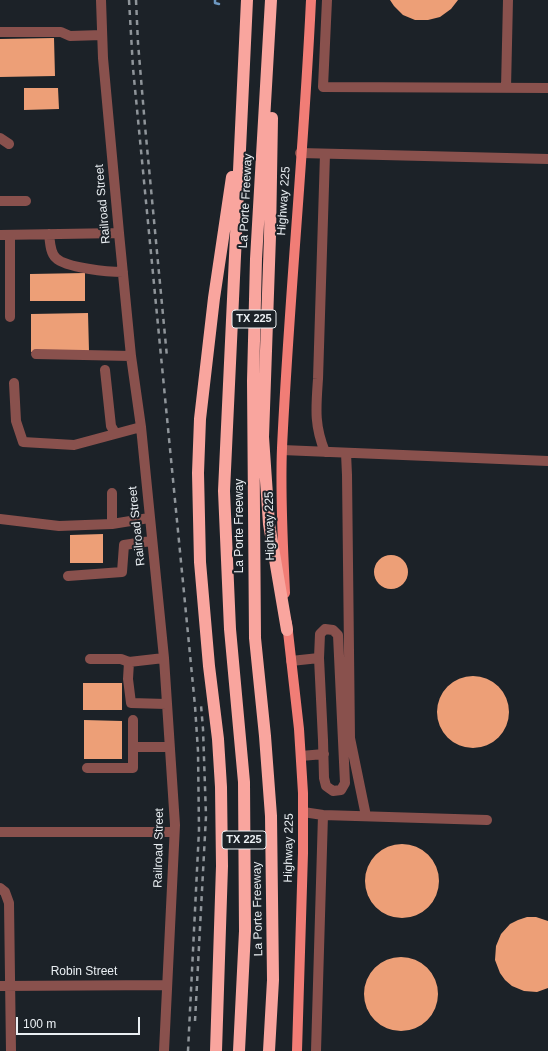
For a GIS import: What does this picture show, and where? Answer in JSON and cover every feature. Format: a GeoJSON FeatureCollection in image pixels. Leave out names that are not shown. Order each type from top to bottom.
{"type":"FeatureCollection","features":[{"type":"Feature","properties":{"kind":"highway","name":"La Porte Freeway"},"geometry":{"type":"LineString","coordinates":[[239,1051],[245,931],[244,782],[230,629],[224,491],[247,0]]}},
{"type":"Feature","properties":{"kind":"highway","name":"La Porte Freeway"},"geometry":{"type":"LineString","coordinates":[[269,1051],[273,980],[271,816],[255,638],[253,381],[256,258],[272,0]]}},
{"type":"Feature","properties":{"kind":"highway"},"geometry":{"type":"LineString","coordinates":[[272,0],[270,236],[263,437],[269,524],[287,630]]}},
{"type":"Feature","properties":{"kind":"highway"},"geometry":{"type":"LineString","coordinates":[[216,1051],[222,866],[221,787],[218,739],[209,666],[200,562],[198,473],[200,419],[214,298],[242,114]]}},
{"type":"Feature","properties":{"kind":"main road","name":"Highway 225"},"geometry":{"type":"LineString","coordinates":[[297,1051],[303,812],[299,729],[287,630],[283,540],[282,450],[300,153],[307,82],[311,0]]}},
{"type":"Feature","properties":{"kind":"street","name":"Railroad Street"},"geometry":{"type":"LineString","coordinates":[[101,0],[102,35],[119,233],[164,658],[175,825],[164,1051]]}},
{"type":"Feature","properties":{"kind":"street"},"geometry":{"type":"LineString","coordinates":[[327,0],[323,87],[548,88]]}},
{"type":"Feature","properties":{"kind":"street"},"geometry":{"type":"LineString","coordinates":[[506,88],[508,0]]}},
{"type":"Feature","properties":{"kind":"street"},"geometry":{"type":"LineString","coordinates":[[0,32],[61,32],[70,36],[102,35]]}},
{"type":"Feature","properties":{"kind":"street"},"geometry":{"type":"LineString","coordinates":[[0,138],[9,144]]}},
{"type":"Feature","properties":{"kind":"street"},"geometry":{"type":"LineString","coordinates":[[300,153],[548,160]]}},
{"type":"Feature","properties":{"kind":"street"},"geometry":{"type":"LineString","coordinates":[[325,154],[318,379],[315,414],[319,436],[325,452]]}},
{"type":"Feature","properties":{"kind":"street"},"geometry":{"type":"LineString","coordinates":[[0,201],[26,201]]}},
{"type":"Feature","properties":{"kind":"street"},"geometry":{"type":"LineString","coordinates":[[10,317],[5,235],[119,233]]}},
{"type":"Feature","properties":{"kind":"street"},"geometry":{"type":"LineString","coordinates":[[49,234],[52,252],[55,258],[64,263],[104,272],[123,272]]}},
{"type":"Feature","properties":{"kind":"street"},"geometry":{"type":"LineString","coordinates":[[36,354],[132,356]]}},
{"type":"Feature","properties":{"kind":"street"},"geometry":{"type":"LineString","coordinates":[[105,370],[111,426],[115,433]]}},
{"type":"Feature","properties":{"kind":"street"},"geometry":{"type":"LineString","coordinates":[[14,383],[16,421],[23,442],[74,445],[140,427]]}},
{"type":"Feature","properties":{"kind":"street"},"geometry":{"type":"LineString","coordinates":[[282,450],[548,461]]}},
{"type":"Feature","properties":{"kind":"street"},"geometry":{"type":"LineString","coordinates":[[346,453],[348,475],[350,738],[366,816]]}},
{"type":"Feature","properties":{"kind":"street"},"geometry":{"type":"LineString","coordinates":[[112,492],[112,524]]}},
{"type":"Feature","properties":{"kind":"street"},"geometry":{"type":"LineString","coordinates":[[0,519],[59,526],[112,524],[149,518]]}},
{"type":"Feature","properties":{"kind":"street"},"geometry":{"type":"LineString","coordinates":[[68,576],[122,572],[124,545],[151,541]]}},
{"type":"Feature","properties":{"kind":"street"},"geometry":{"type":"LineString","coordinates":[[325,629],[333,630],[338,635],[345,783],[341,790],[333,791],[326,786],[324,778],[319,658],[320,634],[325,629]]}},
{"type":"Feature","properties":{"kind":"street"},"geometry":{"type":"LineString","coordinates":[[90,659],[121,659],[129,662],[164,658]]}},
{"type":"Feature","properties":{"kind":"street"},"geometry":{"type":"LineString","coordinates":[[291,661],[319,658]]}},
{"type":"Feature","properties":{"kind":"street"},"geometry":{"type":"LineString","coordinates":[[129,662],[128,680],[131,703],[166,704]]}},
{"type":"Feature","properties":{"kind":"street"},"geometry":{"type":"LineString","coordinates":[[87,768],[133,768],[132,720]]}},
{"type":"Feature","properties":{"kind":"street"},"geometry":{"type":"LineString","coordinates":[[133,747],[169,747]]}},
{"type":"Feature","properties":{"kind":"street"},"geometry":{"type":"LineString","coordinates":[[300,756],[324,754]]}},
{"type":"Feature","properties":{"kind":"street"},"geometry":{"type":"LineString","coordinates":[[303,812],[323,815],[487,820]]}},
{"type":"Feature","properties":{"kind":"street"},"geometry":{"type":"LineString","coordinates":[[316,1051],[323,815]]}},
{"type":"Feature","properties":{"kind":"street"},"geometry":{"type":"LineString","coordinates":[[0,832],[174,832]]}},
{"type":"Feature","properties":{"kind":"street"},"geometry":{"type":"LineString","coordinates":[[0,888],[5,892],[9,903],[5,986],[11,1051]]}},
{"type":"Feature","properties":{"kind":"street","name":"Robin Street"},"geometry":{"type":"LineString","coordinates":[[5,986],[167,985]]}},
{"type":"Feature","properties":{"kind":"building"},"geometry":{"type":"Polygon","coordinates":[[[390,0],[458,0],[451,9],[440,17],[428,20],[415,20],[403,15],[390,0]]]}},
{"type":"Feature","properties":{"kind":"building"},"geometry":{"type":"Polygon","coordinates":[[[54,38],[55,76],[0,77],[0,39],[54,38]]]}},
{"type":"Feature","properties":{"kind":"building"},"geometry":{"type":"Polygon","coordinates":[[[24,88],[58,88],[59,109],[24,110],[24,88]]]}},
{"type":"Feature","properties":{"kind":"building"},"geometry":{"type":"Polygon","coordinates":[[[85,273],[85,301],[30,301],[30,274],[85,273]]]}},
{"type":"Feature","properties":{"kind":"building"},"geometry":{"type":"Polygon","coordinates":[[[88,313],[89,351],[31,352],[31,314],[88,313]]]}},
{"type":"Feature","properties":{"kind":"building"},"geometry":{"type":"Polygon","coordinates":[[[103,534],[103,563],[70,563],[70,535],[103,534]]]}},
{"type":"Feature","properties":{"kind":"building"},"geometry":{"type":"Polygon","coordinates":[[[391,555],[403,560],[408,572],[403,584],[391,589],[379,584],[374,572],[379,560],[391,555]]]}},
{"type":"Feature","properties":{"kind":"building"},"geometry":{"type":"Polygon","coordinates":[[[466,676],[480,676],[487,678],[499,686],[507,698],[509,712],[507,726],[499,738],[487,746],[480,748],[466,748],[459,746],[447,738],[439,726],[437,719],[437,705],[439,698],[447,686],[459,678],[466,676]]]}},
{"type":"Feature","properties":{"kind":"building"},"geometry":{"type":"Polygon","coordinates":[[[83,683],[122,683],[122,710],[83,710],[83,683]]]}},
{"type":"Feature","properties":{"kind":"building"},"geometry":{"type":"Polygon","coordinates":[[[84,720],[122,721],[122,759],[84,759],[84,720]]]}},
{"type":"Feature","properties":{"kind":"building"},"geometry":{"type":"Polygon","coordinates":[[[395,844],[409,844],[423,850],[433,860],[439,874],[437,895],[433,902],[423,912],[409,918],[395,918],[381,912],[371,902],[365,888],[365,874],[371,860],[381,850],[395,844]]]}},
{"type":"Feature","properties":{"kind":"building"},"geometry":{"type":"Polygon","coordinates":[[[527,917],[536,917],[548,921],[548,988],[537,992],[524,991],[512,986],[500,973],[495,960],[496,946],[501,934],[510,924],[527,917]]]}},
{"type":"Feature","properties":{"kind":"building"},"geometry":{"type":"Polygon","coordinates":[[[394,957],[408,957],[422,963],[432,973],[438,987],[436,1008],[432,1015],[422,1025],[408,1031],[394,1031],[380,1025],[370,1015],[364,1001],[364,987],[370,973],[380,963],[394,957]]]}},
{"type":"Feature","properties":{"kind":"waterway"},"geometry":{"type":"LineString","coordinates":[[215,0],[215,3],[219,4]]}},
{"type":"Feature","properties":{"kind":"railway"},"geometry":{"type":"LineString","coordinates":[[129,0],[133,68],[195,706],[198,751],[199,830],[188,1051]]}},
{"type":"Feature","properties":{"kind":"railway"},"geometry":{"type":"LineString","coordinates":[[136,0],[145,126],[167,357]]}},
{"type":"Feature","properties":{"kind":"railway"},"geometry":{"type":"LineString","coordinates":[[195,1021],[206,816],[201,705]]}}]}
